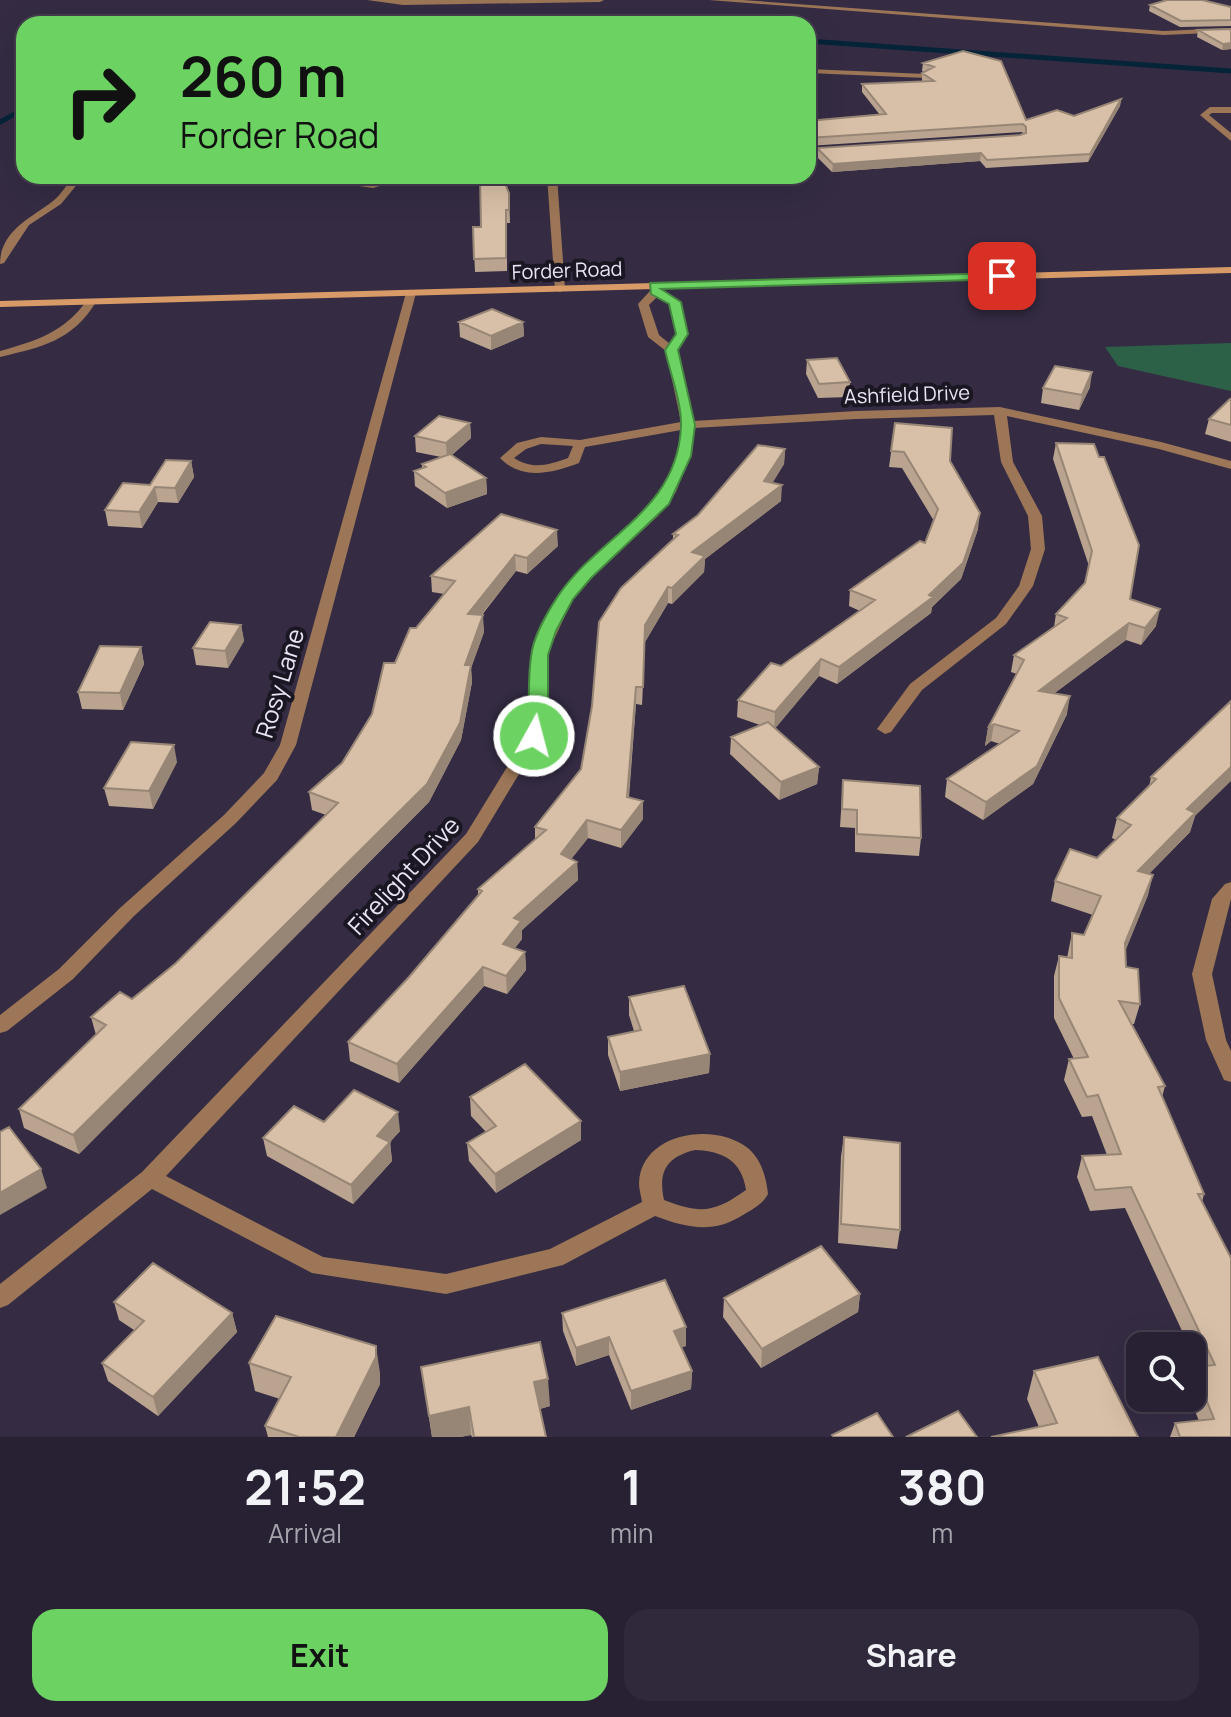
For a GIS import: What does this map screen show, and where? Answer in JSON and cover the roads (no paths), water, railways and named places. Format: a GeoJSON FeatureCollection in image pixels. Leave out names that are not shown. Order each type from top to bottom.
{"type":"FeatureCollection","features":[{"type":"Feature","properties":{"kind":"main road","name":"Forder Road"},"geometry":{"type":"LineString","coordinates":[[0,304],[655,289],[1231,270]]}},
{"type":"Feature","properties":{"kind":"street"},"geometry":{"type":"LineString","coordinates":[[371,0],[403,3],[600,0]]}},
{"type":"Feature","properties":{"kind":"street"},"geometry":{"type":"LineString","coordinates":[[713,0],[1164,33],[1231,30]]}},
{"type":"Feature","properties":{"kind":"street"},"geometry":{"type":"LineString","coordinates":[[0,68],[14,68]]}},
{"type":"Feature","properties":{"kind":"street"},"geometry":{"type":"LineString","coordinates":[[816,71],[926,76]]}},
{"type":"Feature","properties":{"kind":"street"},"geometry":{"type":"LineString","coordinates":[[1231,110],[1210,110],[1204,115],[1231,138]]}},
{"type":"Feature","properties":{"kind":"street"},"geometry":{"type":"LineString","coordinates":[[816,150],[853,148]]}},
{"type":"Feature","properties":{"kind":"street"},"geometry":{"type":"LineString","coordinates":[[0,261],[25,223],[58,202],[73,184]]}},
{"type":"Feature","properties":{"kind":"street"},"geometry":{"type":"LineString","coordinates":[[553,184],[560,289]]}},
{"type":"Feature","properties":{"kind":"street","name":"Firelight Drive"},"geometry":{"type":"LineString","coordinates":[[0,1298],[150,1178],[472,838],[534,736],[539,715],[539,655],[566,597],[585,575],[664,501],[683,456],[688,425],[671,350],[654,337],[643,304],[655,289],[675,302],[682,334],[671,350]]}},
{"type":"Feature","properties":{"kind":"street","name":"Rosy Lane"},"geometry":{"type":"LineString","coordinates":[[0,1026],[66,974],[127,912],[230,819],[271,776],[283,755],[293,730],[411,293]]}},
{"type":"Feature","properties":{"kind":"street"},"geometry":{"type":"LineString","coordinates":[[0,354],[68,332],[81,320],[91,302]]}},
{"type":"Feature","properties":{"kind":"street"},"geometry":{"type":"LineString","coordinates":[[885,729],[916,687],[1001,621],[1026,586],[1038,549],[1035,516],[1007,462],[1000,411]]}},
{"type":"Feature","properties":{"kind":"street","name":"Ashfield Drive"},"geometry":{"type":"LineString","coordinates":[[580,444],[574,460],[554,468],[530,471],[506,458],[514,449],[535,441],[580,444],[688,425],[856,415],[1000,411],[1161,446],[1231,465]]}},
{"type":"Feature","properties":{"kind":"street"},"geometry":{"type":"LineString","coordinates":[[1231,888],[1221,899],[1202,974],[1216,1040],[1231,1074]]}},
{"type":"Feature","properties":{"kind":"street"},"geometry":{"type":"LineString","coordinates":[[150,1178],[320,1266],[446,1284],[555,1258],[654,1206],[698,1222],[732,1213],[757,1194],[752,1168],[728,1145],[692,1139],[665,1155],[650,1179],[654,1206]]}},
{"type":"Feature","properties":{"kind":"waterway"},"geometry":{"type":"LineString","coordinates":[[816,42],[1231,71]]}},
{"type":"Feature","properties":{"kind":"waterway"},"geometry":{"type":"LineString","coordinates":[[0,122],[16,113]]}}]}
